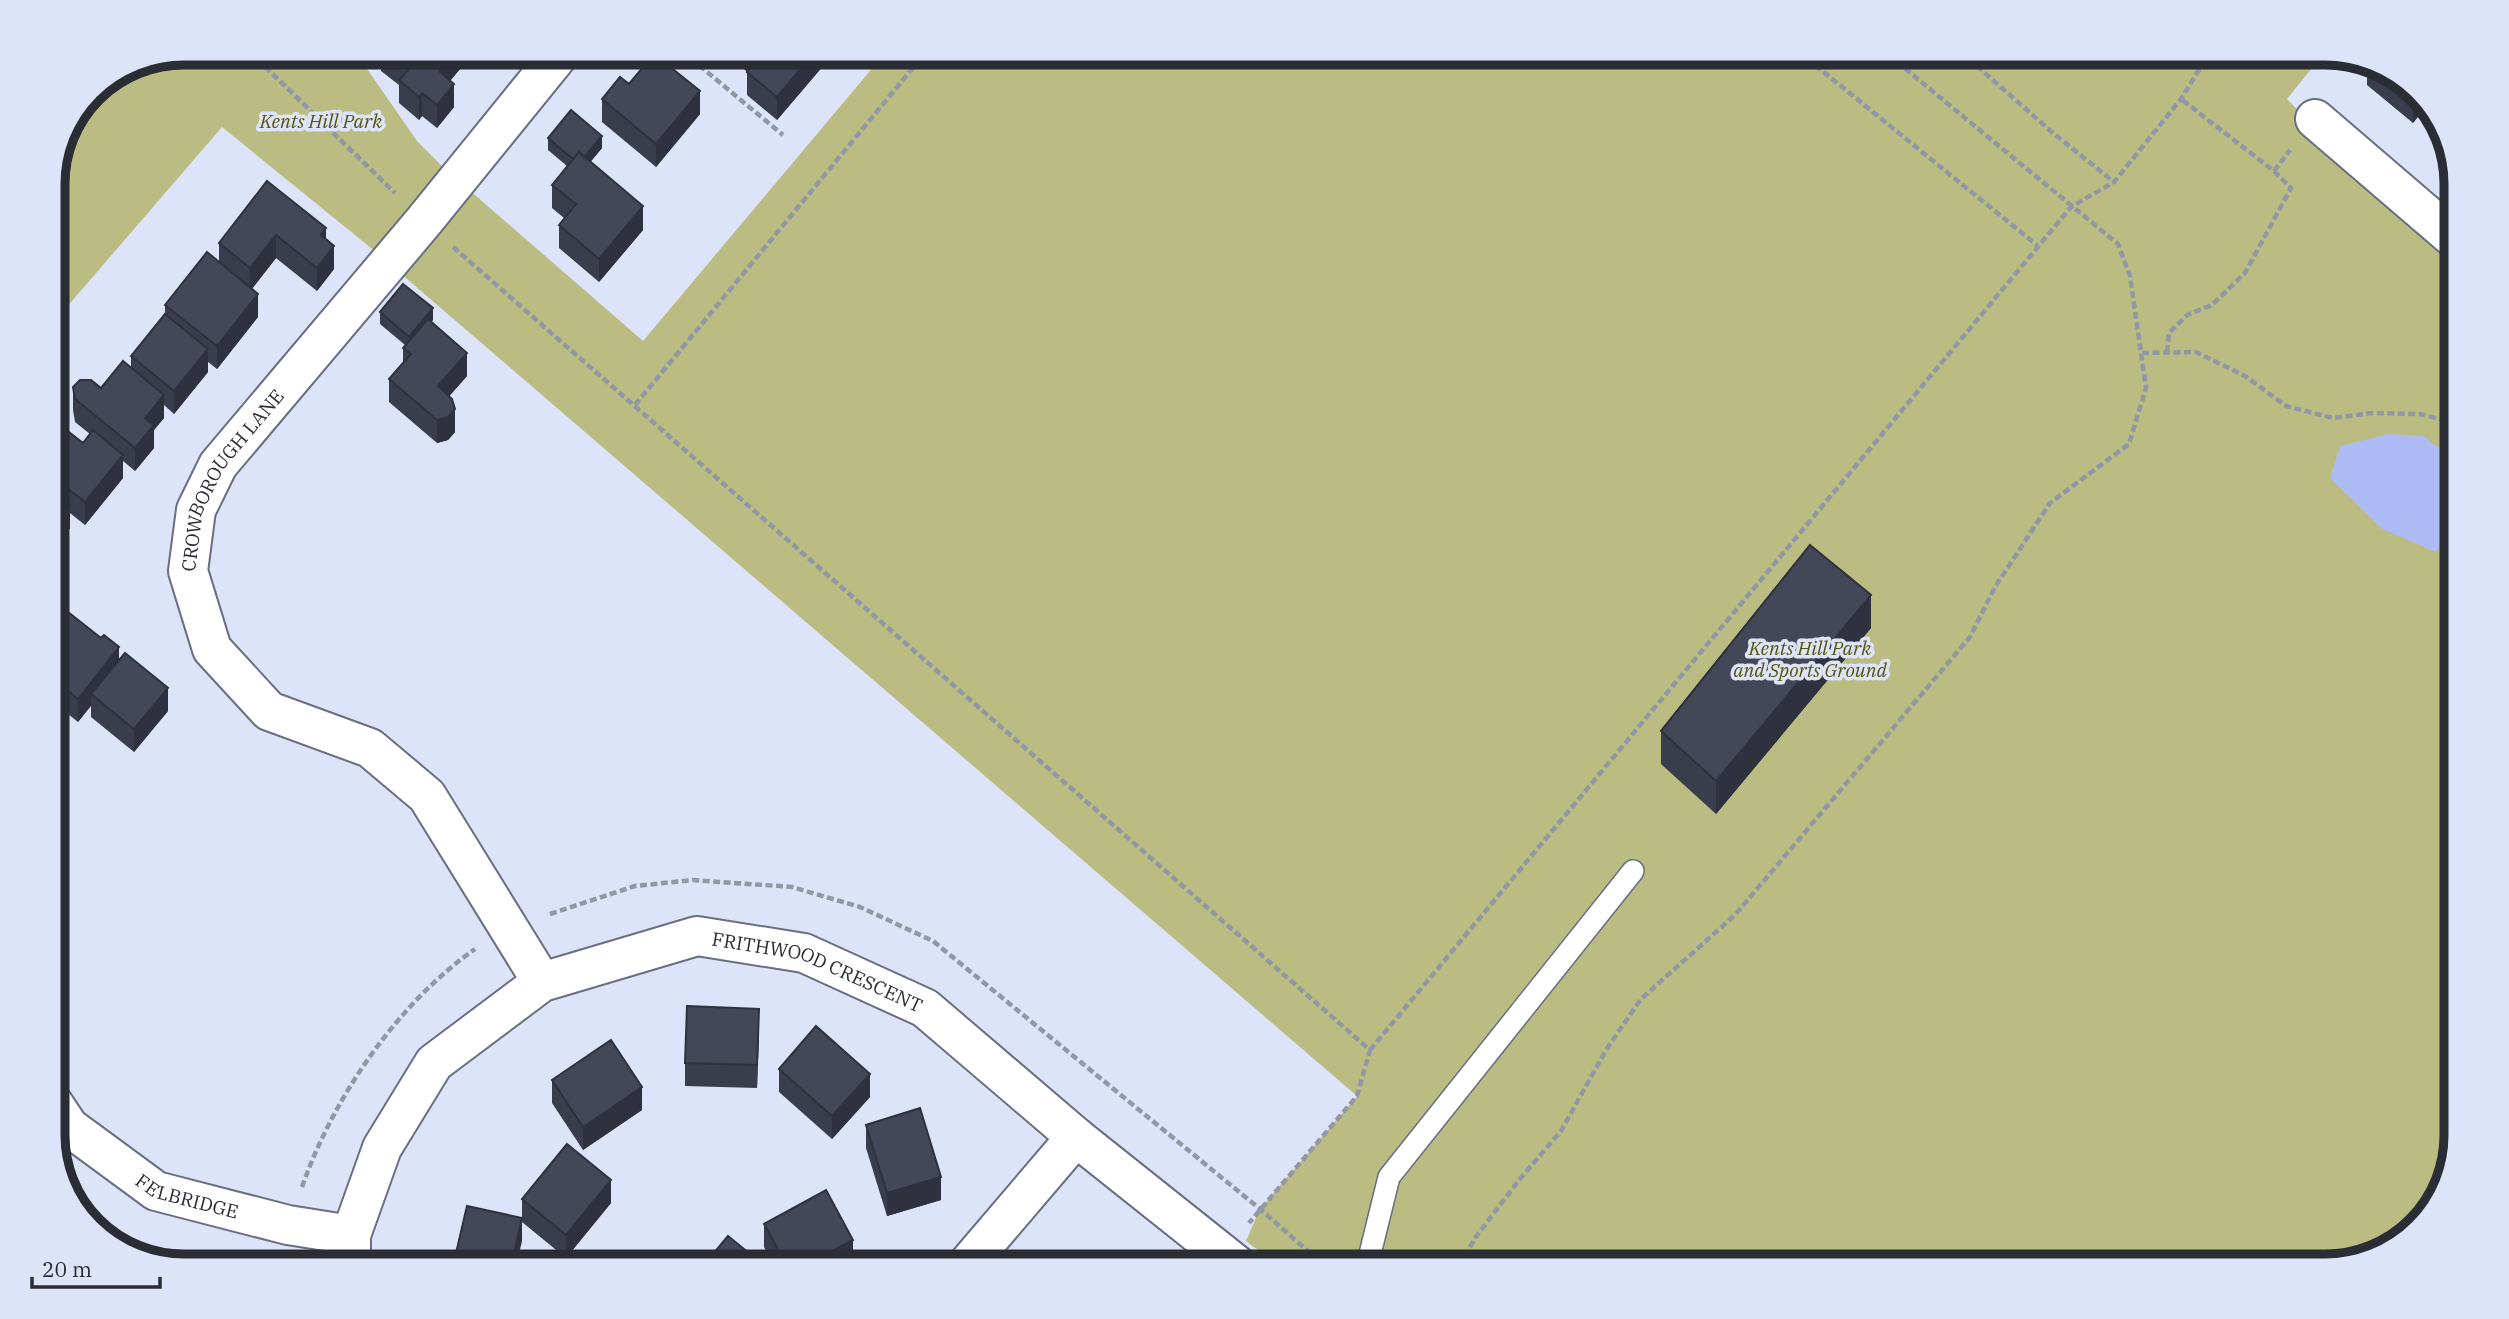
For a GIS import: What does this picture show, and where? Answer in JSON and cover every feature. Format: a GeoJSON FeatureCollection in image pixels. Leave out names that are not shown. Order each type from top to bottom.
{"type":"FeatureCollection","features":[{"type":"Feature","properties":{"kind":"street","name":"CROWBOROUGH LANE"},"geometry":{"type":"LineString","coordinates":[[542,982],[427,796],[370,748],[269,711],[212,649],[188,571],[196,510],[218,465],[424,221],[550,65]]}},
{"type":"Feature","properties":{"kind":"street"},"geometry":{"type":"LineString","coordinates":[[2315,119],[2444,230]]}},
{"type":"Feature","properties":{"kind":"street","name":"FRITHWOOD CRESCENT"},"geometry":{"type":"LineString","coordinates":[[351,1251],[382,1148],[434,1063],[542,982],[696,936],[804,953],[925,1008],[1076,1137],[1223,1254]]}},
{"type":"Feature","properties":{"kind":"street","name":"FELBRIDGE"},"geometry":{"type":"LineString","coordinates":[[65,1121],[69,1127],[156,1191],[288,1225],[351,1251]]}},
{"type":"Feature","properties":{"kind":"street"},"geometry":{"type":"LineString","coordinates":[[976,1254],[1076,1137]]}},
{"type":"Feature","properties":{"kind":"lane"},"geometry":{"type":"LineString","coordinates":[[1370,1254],[1389,1177],[1633,872]]}},
{"type":"Feature","properties":{"kind":"path"},"geometry":{"type":"LineString","coordinates":[[263,65],[424,221],[1370,1050]]}},
{"type":"Feature","properties":{"kind":"path"},"geometry":{"type":"LineString","coordinates":[[699,65],[782,135]]}},
{"type":"Feature","properties":{"kind":"path"},"geometry":{"type":"LineString","coordinates":[[635,405],[915,65]]}},
{"type":"Feature","properties":{"kind":"path"},"geometry":{"type":"LineString","coordinates":[[1815,65],[2038,246]]}},
{"type":"Feature","properties":{"kind":"path"},"geometry":{"type":"LineString","coordinates":[[1466,1254],[1475,1238],[1519,1180],[1561,1130],[1606,1050],[1641,999],[1735,915],[1970,637],[1996,587],[2050,502],[2129,444],[2146,388],[2130,276],[2118,244],[1901,65]]}},
{"type":"Feature","properties":{"kind":"path"},"geometry":{"type":"LineString","coordinates":[[1976,65],[2114,182]]}},
{"type":"Feature","properties":{"kind":"path"},"geometry":{"type":"LineString","coordinates":[[1234,1254],[1260,1209],[1357,1096],[1370,1050],[2038,246],[2071,207],[2114,182],[2181,99],[2202,65]]}},
{"type":"Feature","properties":{"kind":"path"},"geometry":{"type":"LineString","coordinates":[[2167,352],[2169,333],[2187,315],[2213,306],[2245,272],[2291,188],[2274,171],[2181,99]]}},
{"type":"Feature","properties":{"kind":"path"},"geometry":{"type":"LineString","coordinates":[[2142,353],[2196,352],[2245,376],[2286,406],[2333,418],[2372,413],[2420,414],[2444,420]]}},
{"type":"Feature","properties":{"kind":"path"},"geometry":{"type":"LineString","coordinates":[[288,1225],[313,1155],[357,1074],[416,1000],[473,951],[510,929],[635,886],[693,880],[792,887],[860,907],[933,941],[1311,1254]]}},
{"type":"Feature","properties":{"kind":"green space","name":"Kents Hill Park and Sports Ground"},"geometry":{"type":"Polygon","coordinates":[[[364,65],[417,141],[444,168],[643,341],[875,65],[2314,65],[2287,99],[2311,124],[2444,235],[2444,1135],[2442,1159],[2432,1188],[2415,1214],[2391,1234],[2356,1250],[2325,1254],[1263,1254],[1246,1241],[1260,1209],[1357,1096],[371,248],[222,127],[65,309],[65,176],[74,138],[85,118],[100,100],[118,85],[138,74],[160,67],[364,65]]]}},
{"type":"Feature","properties":{"kind":"water"},"geometry":{"type":"Polygon","coordinates":[[[2388,434],[2424,436],[2444,452],[2444,538],[2436,552],[2382,529],[2330,478],[2340,446],[2388,434]]]}},
{"type":"Feature","properties":{"kind":"building"},"geometry":{"type":"Polygon","coordinates":[[[402,65],[444,65],[439,71],[454,84],[437,105],[422,93],[419,97],[399,80],[408,70],[402,65]]]}},
{"type":"Feature","properties":{"kind":"building"},"geometry":{"type":"Polygon","coordinates":[[[645,65],[668,65],[700,91],[656,144],[602,99],[620,77],[629,84],[645,65]]]}},
{"type":"Feature","properties":{"kind":"building"},"geometry":{"type":"Polygon","coordinates":[[[752,65],[804,65],[777,97],[747,72],[752,65]]]}},
{"type":"Feature","properties":{"kind":"building"},"geometry":{"type":"Polygon","coordinates":[[[571,110],[602,136],[584,157],[579,152],[573,159],[548,138],[571,110]]]}},
{"type":"Feature","properties":{"kind":"building"},"geometry":{"type":"Polygon","coordinates":[[[579,152],[643,206],[599,259],[559,225],[576,204],[552,185],[579,152]]]}},
{"type":"Feature","properties":{"kind":"building"},"geometry":{"type":"Polygon","coordinates":[[[267,181],[326,228],[321,235],[334,246],[317,268],[276,235],[250,268],[219,243],[267,181]]]}},
{"type":"Feature","properties":{"kind":"building"},"geometry":{"type":"Polygon","coordinates":[[[207,252],[258,294],[217,346],[165,305],[207,252]]]}},
{"type":"Feature","properties":{"kind":"building"},"geometry":{"type":"Polygon","coordinates":[[[403,284],[433,308],[409,337],[380,312],[403,284]]]}},
{"type":"Feature","properties":{"kind":"building"},"geometry":{"type":"Polygon","coordinates":[[[165,314],[208,349],[174,391],[131,356],[165,314]]]}},
{"type":"Feature","properties":{"kind":"building"},"geometry":{"type":"Polygon","coordinates":[[[428,319],[467,353],[438,386],[452,399],[455,409],[448,417],[437,420],[389,379],[411,354],[403,348],[428,319]]]}},
{"type":"Feature","properties":{"kind":"building"},"geometry":{"type":"Polygon","coordinates":[[[123,361],[164,395],[145,418],[154,425],[135,448],[75,399],[73,387],[80,380],[91,380],[101,388],[123,361]]]}},
{"type":"Feature","properties":{"kind":"building"},"geometry":{"type":"Polygon","coordinates":[[[65,429],[83,443],[93,430],[123,455],[85,502],[65,486],[65,429]]]}},
{"type":"Feature","properties":{"kind":"building"},"geometry":{"type":"Polygon","coordinates":[[[1810,545],[1871,595],[1716,781],[1661,731],[1810,545]]]}},
{"type":"Feature","properties":{"kind":"building"},"geometry":{"type":"Polygon","coordinates":[[[68,612],[101,638],[104,635],[119,647],[78,699],[65,689],[65,616],[68,612]]]}},
{"type":"Feature","properties":{"kind":"building"},"geometry":{"type":"Polygon","coordinates":[[[125,653],[168,688],[134,729],[91,694],[125,653]]]}},
{"type":"Feature","properties":{"kind":"building"},"geometry":{"type":"Polygon","coordinates":[[[687,1006],[759,1009],[757,1065],[685,1063],[687,1006]]]}},
{"type":"Feature","properties":{"kind":"building"},"geometry":{"type":"Polygon","coordinates":[[[816,1026],[870,1074],[832,1116],[779,1069],[816,1026]]]}},
{"type":"Feature","properties":{"kind":"building"},"geometry":{"type":"Polygon","coordinates":[[[611,1040],[642,1087],[583,1127],[552,1080],[611,1040]]]}},
{"type":"Feature","properties":{"kind":"building"},"geometry":{"type":"Polygon","coordinates":[[[920,1108],[941,1177],[887,1193],[866,1125],[920,1108]]]}},
{"type":"Feature","properties":{"kind":"building"},"geometry":{"type":"Polygon","coordinates":[[[567,1144],[611,1180],[566,1235],[522,1199],[567,1144]]]}},
{"type":"Feature","properties":{"kind":"building"},"geometry":{"type":"Polygon","coordinates":[[[826,1190],[853,1240],[827,1254],[780,1254],[764,1224],[826,1190]]]}},
{"type":"Feature","properties":{"kind":"building"},"geometry":{"type":"Polygon","coordinates":[[[467,1206],[522,1218],[514,1254],[456,1254],[467,1206]]]}},
{"type":"Feature","properties":{"kind":"building"},"geometry":{"type":"Polygon","coordinates":[[[728,1236],[750,1254],[713,1254],[728,1236]]]}},
{"type":"Feature","properties":{"kind":"park label","name":"Kents Hill Park"},"geometry":{"type":"Point","coordinates":[321,121]}}]}
